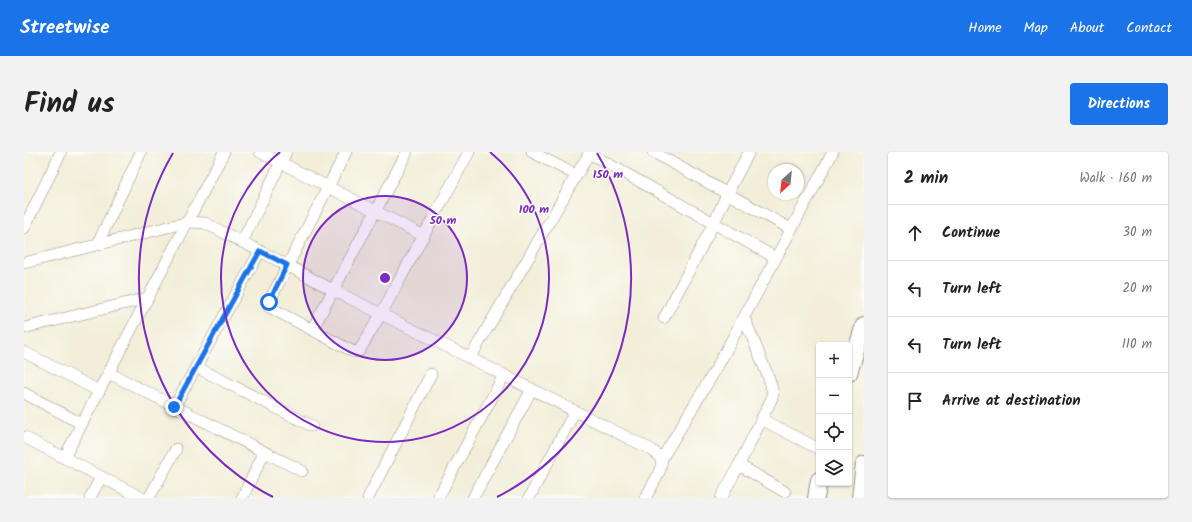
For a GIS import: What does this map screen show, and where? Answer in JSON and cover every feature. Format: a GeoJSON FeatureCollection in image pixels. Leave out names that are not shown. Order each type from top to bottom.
{"type":"FeatureCollection","features":[{"type":"Feature","properties":{"kind":"street"},"geometry":{"type":"LineString","coordinates":[[24,228],[61,152]]}},
{"type":"Feature","properties":{"kind":"street"},"geometry":{"type":"LineString","coordinates":[[97,245],[141,152]]}},
{"type":"Feature","properties":{"kind":"street"},"geometry":{"type":"LineString","coordinates":[[64,458],[224,152]]}},
{"type":"Feature","properties":{"kind":"street"},"geometry":{"type":"LineString","coordinates":[[260,152],[424,236]]}},
{"type":"Feature","properties":{"kind":"street"},"geometry":{"type":"LineString","coordinates":[[242,242],[286,152]]}},
{"type":"Feature","properties":{"kind":"street"},"geometry":{"type":"LineString","coordinates":[[346,152],[287,265],[268,306],[350,351],[356,352],[361,348],[381,314],[469,152]]}},
{"type":"Feature","properties":{"kind":"street"},"geometry":{"type":"LineString","coordinates":[[312,330],[407,152]]}},
{"type":"Feature","properties":{"kind":"street"},"geometry":{"type":"LineString","coordinates":[[532,152],[576,176]]}},
{"type":"Feature","properties":{"kind":"street"},"geometry":{"type":"LineString","coordinates":[[653,152],[791,229]]}},
{"type":"Feature","properties":{"kind":"street"},"geometry":{"type":"LineString","coordinates":[[664,318],[714,223],[749,152]]}},
{"type":"Feature","properties":{"kind":"street"},"geometry":{"type":"LineString","coordinates":[[645,498],[659,472],[661,460],[716,369],[832,152]]}},
{"type":"Feature","properties":{"kind":"street"},"geometry":{"type":"LineString","coordinates":[[470,358],[589,153],[776,258]]}},
{"type":"Feature","properties":{"kind":"street"},"geometry":{"type":"LineString","coordinates":[[24,263],[188,222],[205,223],[333,290],[652,450],[658,454],[661,460]]}},
{"type":"Feature","properties":{"kind":"street"},"geometry":{"type":"LineString","coordinates":[[174,407],[260,251]]}},
{"type":"Feature","properties":{"kind":"street"},"geometry":{"type":"LineString","coordinates":[[24,328],[148,298]]}},
{"type":"Feature","properties":{"kind":"street"},"geometry":{"type":"LineString","coordinates":[[721,498],[771,400],[772,388],[744,317]]}},
{"type":"Feature","properties":{"kind":"street"},"geometry":{"type":"LineString","coordinates":[[852,363],[864,325]]}},
{"type":"Feature","properties":{"kind":"street"},"geometry":{"type":"LineString","coordinates":[[24,352],[100,391]]}},
{"type":"Feature","properties":{"kind":"street"},"geometry":{"type":"LineString","coordinates":[[196,367],[312,426]]}},
{"type":"Feature","properties":{"kind":"street"},"geometry":{"type":"LineString","coordinates":[[109,373],[302,471]]}},
{"type":"Feature","properties":{"kind":"street"},"geometry":{"type":"LineString","coordinates":[[368,498],[431,374]]}},
{"type":"Feature","properties":{"kind":"street"},"geometry":{"type":"LineString","coordinates":[[438,498],[504,375]]}},
{"type":"Feature","properties":{"kind":"street"},"geometry":{"type":"LineString","coordinates":[[473,498],[532,389]]}},
{"type":"Feature","properties":{"kind":"street"},"geometry":{"type":"LineString","coordinates":[[24,393],[82,424]]}},
{"type":"Feature","properties":{"kind":"street"},"geometry":{"type":"LineString","coordinates":[[529,498],[575,411]]}},
{"type":"Feature","properties":{"kind":"street"},"geometry":{"type":"LineString","coordinates":[[762,419],[816,447]]}},
{"type":"Feature","properties":{"kind":"street"},"geometry":{"type":"LineString","coordinates":[[24,437],[101,477],[130,495],[142,498]]}},
{"type":"Feature","properties":{"kind":"street"},"geometry":{"type":"LineString","coordinates":[[149,498],[176,448]]}},
{"type":"Feature","properties":{"kind":"street"},"geometry":{"type":"LineString","coordinates":[[242,498],[264,453]]}},
{"type":"Feature","properties":{"kind":"street"},"geometry":{"type":"LineString","coordinates":[[860,498],[864,464]]}},
{"type":"Feature","properties":{"kind":"street"},"geometry":{"type":"LineString","coordinates":[[739,465],[785,492]]}},
{"type":"Feature","properties":{"kind":"street"},"geometry":{"type":"LineString","coordinates":[[90,498],[101,477]]}},
{"type":"Feature","properties":{"kind":"street"},"geometry":{"type":"LineString","coordinates":[[816,498],[818,486]]}},
{"type":"Feature","properties":{"kind":"route"},"geometry":{"type":"LineString","coordinates":[[174,407],[260,251],[287,265],[269,302]]}}]}
